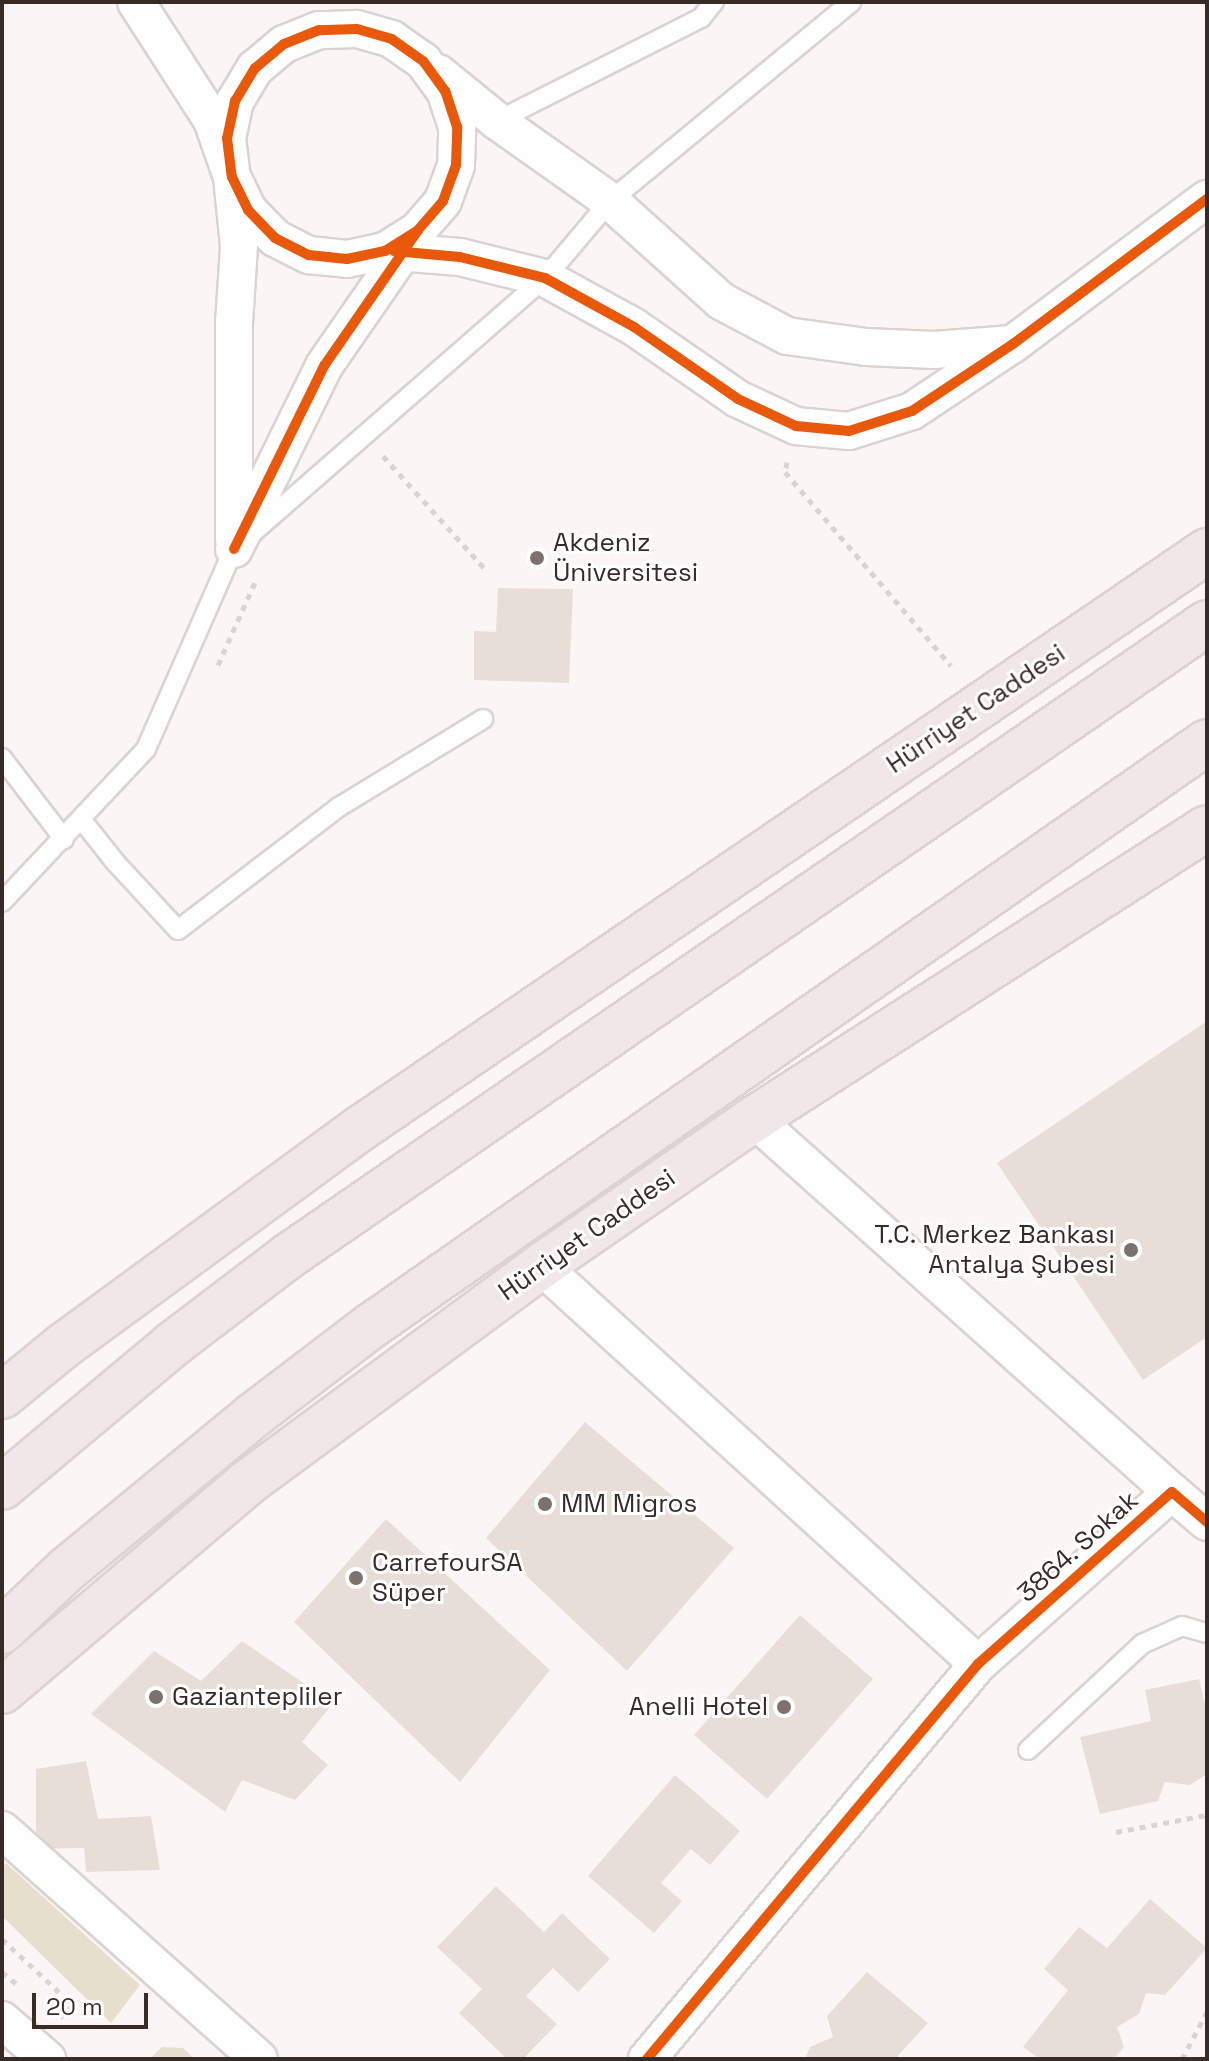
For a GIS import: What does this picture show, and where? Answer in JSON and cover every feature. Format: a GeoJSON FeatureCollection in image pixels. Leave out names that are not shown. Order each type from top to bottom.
{"type":"FeatureCollection","features":[{"type":"Feature","properties":{"kind":"highway","name":"Hürriyet Caddesi"},"geometry":{"type":"LineString","coordinates":[[2,1396],[63,1346],[358,1130],[1207,551]]}},
{"type":"Feature","properties":{"kind":"highway"},"geometry":{"type":"LineString","coordinates":[[2,1487],[173,1344],[287,1257],[1207,623]]}},
{"type":"Feature","properties":{"kind":"highway"},"geometry":{"type":"LineString","coordinates":[[2,1631],[89,1550],[254,1415],[368,1328],[1207,742]]}},
{"type":"Feature","properties":{"kind":"highway","name":"Hürriyet Caddesi"},"geometry":{"type":"LineString","coordinates":[[2,1691],[247,1483],[541,1266],[754,1119],[1207,828]]}},
{"type":"Feature","properties":{"kind":"street"},"geometry":{"type":"LineString","coordinates":[[136,2],[212,120],[232,177],[248,210],[275,238],[309,255],[347,259],[402,244],[545,278],[634,327],[738,399],[796,426],[849,431],[912,411],[1013,344],[1207,199]]}},
{"type":"Feature","properties":{"kind":"street"},"geometry":{"type":"LineString","coordinates":[[340,2],[423,61],[497,121],[610,201],[721,301],[787,336],[866,347],[934,350],[1013,344]]}},
{"type":"Feature","properties":{"kind":"street"},"geometry":{"type":"LineString","coordinates":[[234,549],[234,323],[239,246],[227,138],[235,101],[255,68],[284,44],[319,30],[356,29],[392,39]]}},
{"type":"Feature","properties":{"kind":"street"},"geometry":{"type":"LineString","coordinates":[[234,549],[324,366],[402,244],[443,201],[456,165],[457,127],[445,91],[423,61]]}},
{"type":"Feature","properties":{"kind":"street"},"geometry":{"type":"LineString","coordinates":[[754,1119],[1172,1492]]}},
{"type":"Feature","properties":{"kind":"street"},"geometry":{"type":"LineString","coordinates":[[541,1266],[978,1664]]}},
{"type":"Feature","properties":{"kind":"street","name":"3864. Sokak"},"geometry":{"type":"LineString","coordinates":[[647,2059],[978,1664],[1172,1492],[1207,1522]]}},
{"type":"Feature","properties":{"kind":"street"},"geometry":{"type":"LineString","coordinates":[[2,1830],[259,2059]]}},
{"type":"Feature","properties":{"kind":"street"},"geometry":{"type":"LineString","coordinates":[[2,2020],[47,2059]]}},
{"type":"Feature","properties":{"kind":"lane"},"geometry":{"type":"LineString","coordinates":[[497,121],[701,18],[714,2]]}},
{"type":"Feature","properties":{"kind":"lane"},"geometry":{"type":"LineString","coordinates":[[2,902],[146,749],[234,549],[545,278],[610,201],[851,2]]}},
{"type":"Feature","properties":{"kind":"lane"},"geometry":{"type":"LineString","coordinates":[[81,819],[178,930],[339,807],[483,719]]}},
{"type":"Feature","properties":{"kind":"lane"},"geometry":{"type":"LineString","coordinates":[[2,758],[64,839]]}},
{"type":"Feature","properties":{"kind":"lane"},"geometry":{"type":"LineString","coordinates":[[1028,1750],[1142,1644],[1182,1626],[1207,1633]]}},
{"type":"Feature","properties":{"kind":"path"},"geometry":{"type":"LineString","coordinates":[[796,426],[785,472],[951,666]]}},
{"type":"Feature","properties":{"kind":"path"},"geometry":{"type":"LineString","coordinates":[[365,435],[487,571]]}},
{"type":"Feature","properties":{"kind":"path"},"geometry":{"type":"LineString","coordinates":[[216,669],[258,577]]}},
{"type":"Feature","properties":{"kind":"path"},"geometry":{"type":"LineString","coordinates":[[1116,1832],[1207,1815]]}},
{"type":"Feature","properties":{"kind":"path"},"geometry":{"type":"LineString","coordinates":[[2,1939],[73,2005],[59,2020],[47,2010]]}},
{"type":"Feature","properties":{"kind":"path"},"geometry":{"type":"LineString","coordinates":[[2,1972],[25,1991]]}},
{"type":"Feature","properties":{"kind":"path"},"geometry":{"type":"LineString","coordinates":[[1182,2059],[1207,2012]]}},
{"type":"Feature","properties":{"kind":"shaded area"},"geometry":{"type":"Polygon","coordinates":[[[6,1863],[140,1985],[111,2023],[2,1916],[2,1868],[6,1863]]]}},
{"type":"Feature","properties":{"kind":"shaded area"},"geometry":{"type":"Polygon","coordinates":[[[162,2047],[183,2048],[195,2059],[149,2059],[162,2047]]]}},
{"type":"Feature","properties":{"kind":"building"},"geometry":{"type":"Polygon","coordinates":[[[498,588],[573,589],[569,683],[474,680],[474,631],[496,632],[498,588]]]}},
{"type":"Feature","properties":{"kind":"building","name":"T.C. Merkez Bankası Antalya Şubesi"},"geometry":{"type":"Polygon","coordinates":[[[1207,1021],[1207,1337],[1143,1380],[997,1163],[1207,1021]]]}},
{"type":"Feature","properties":{"kind":"building"},"geometry":{"type":"Polygon","coordinates":[[[585,1422],[734,1548],[627,1671],[486,1538],[585,1422]]]}},
{"type":"Feature","properties":{"kind":"building"},"geometry":{"type":"Polygon","coordinates":[[[386,1519],[550,1670],[460,1782],[294,1622],[386,1519]]]}},
{"type":"Feature","properties":{"kind":"building","name":"Anelli Hotel"},"geometry":{"type":"Polygon","coordinates":[[[800,1615],[873,1679],[767,1799],[694,1735],[800,1615]]]}},
{"type":"Feature","properties":{"kind":"building"},"geometry":{"type":"Polygon","coordinates":[[[242,1641],[333,1703],[302,1742],[328,1765],[295,1800],[242,1780],[225,1812],[91,1714],[154,1651],[201,1681],[242,1641]]]}},
{"type":"Feature","properties":{"kind":"building"},"geometry":{"type":"Polygon","coordinates":[[[1199,1679],[1207,1713],[1207,1774],[1190,1785],[1165,1782],[1158,1801],[1100,1814],[1080,1737],[1151,1721],[1145,1690],[1199,1679]]]}},
{"type":"Feature","properties":{"kind":"building"},"geometry":{"type":"Polygon","coordinates":[[[86,1761],[98,1819],[151,1816],[160,1870],[86,1872],[84,1848],[36,1849],[36,1769],[86,1761]]]}},
{"type":"Feature","properties":{"kind":"building"},"geometry":{"type":"Polygon","coordinates":[[[675,1775],[740,1831],[710,1865],[691,1849],[661,1883],[682,1901],[654,1933],[588,1876],[675,1775]]]}},
{"type":"Feature","properties":{"kind":"building"},"geometry":{"type":"Polygon","coordinates":[[[496,1886],[544,1932],[562,1913],[610,1959],[578,1992],[553,1968],[526,1996],[557,2024],[523,2059],[507,2059],[459,2013],[482,1989],[437,1947],[496,1886]]]}},
{"type":"Feature","properties":{"kind":"building"},"geometry":{"type":"Polygon","coordinates":[[[1150,1899],[1207,1948],[1165,1995],[1146,1993],[1139,2014],[1117,2027],[1124,2047],[1114,2059],[1040,2059],[1023,2047],[1068,1990],[1044,1969],[1079,1927],[1107,1948],[1150,1899]]]}},
{"type":"Feature","properties":{"kind":"building"},"geometry":{"type":"Polygon","coordinates":[[[867,1972],[928,2023],[895,2059],[805,2059],[810,2047],[833,2037],[827,2016],[867,1972]]]}},
{"type":"Feature","properties":{"kind":"cycle path"},"geometry":{"type":"LineString","coordinates":[[234,549],[324,366],[418,230],[443,201],[456,165],[457,127],[445,91],[423,61],[392,39],[356,29],[319,30],[284,44],[255,68],[235,101],[227,138],[232,177],[248,210],[275,238],[309,255],[347,259],[385,251],[418,230]]}},
{"type":"Feature","properties":{"kind":"cycle path"},"geometry":{"type":"LineString","coordinates":[[394,251],[460,257],[545,278],[634,327],[738,399],[796,426],[849,431],[912,411],[1013,344],[1207,199]]}},
{"type":"Feature","properties":{"kind":"cycle path"},"geometry":{"type":"LineString","coordinates":[[647,2059],[978,1664],[1172,1492],[1207,1522]]}},
{"type":"Feature","properties":{"kind":"place","name":"Akdeniz Üniversitesi"},"geometry":{"type":"Point","coordinates":[537,558]}},
{"type":"Feature","properties":{"kind":"place","name":"T.C. Merkez Bankası Antalya Şubesi"},"geometry":{"type":"Point","coordinates":[1131,1250]}},
{"type":"Feature","properties":{"kind":"place","name":"MM Migros"},"geometry":{"type":"Point","coordinates":[545,1504]}},
{"type":"Feature","properties":{"kind":"place","name":"CarrefourSA Süper"},"geometry":{"type":"Point","coordinates":[356,1578]}},
{"type":"Feature","properties":{"kind":"place","name":"Gaziantepliler"},"geometry":{"type":"Point","coordinates":[156,1697]}},
{"type":"Feature","properties":{"kind":"place","name":"Anelli Hotel"},"geometry":{"type":"Point","coordinates":[784,1707]}}]}
